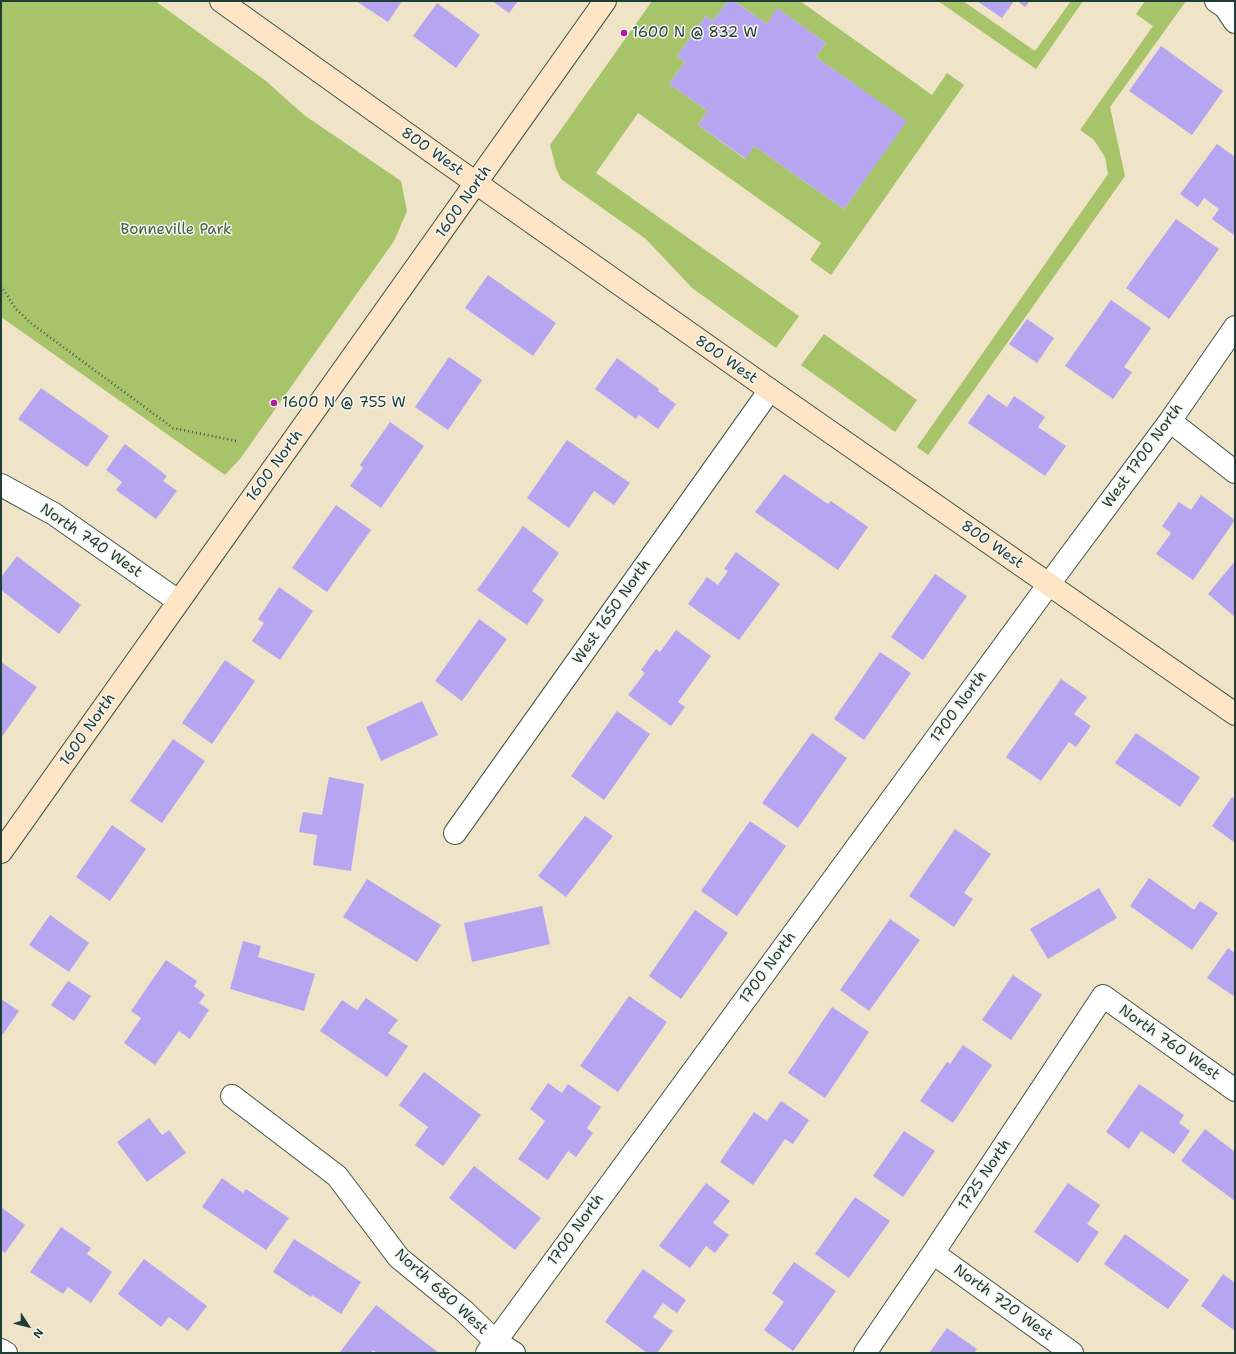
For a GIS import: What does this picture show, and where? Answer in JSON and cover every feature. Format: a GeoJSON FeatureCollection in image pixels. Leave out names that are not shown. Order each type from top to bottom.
{"type":"FeatureCollection","features":[{"type":"Feature","properties":{"kind":"street","name":"1600 North"},"geometry":{"type":"LineString","coordinates":[[1,852],[178,601],[477,184],[605,1]]}},
{"type":"Feature","properties":{"kind":"street"},"geometry":{"type":"LineString","coordinates":[[1216,1],[1225,8],[1235,22]]}},
{"type":"Feature","properties":{"kind":"street","name":"800 West"},"geometry":{"type":"LineString","coordinates":[[230,4],[477,184],[1235,714]]}},
{"type":"Feature","properties":{"kind":"street","name":"West 1700 North"},"geometry":{"type":"LineString","coordinates":[[1049,584],[1170,421],[1235,327]]}},
{"type":"Feature","properties":{"kind":"street","name":"West 1650 North"},"geometry":{"type":"LineString","coordinates":[[455,833],[770,390]]}},
{"type":"Feature","properties":{"kind":"street"},"geometry":{"type":"LineString","coordinates":[[1170,421],[1235,472]]}},
{"type":"Feature","properties":{"kind":"street","name":"North 740 West"},"geometry":{"type":"LineString","coordinates":[[1,486],[54,514],[178,601]]}},
{"type":"Feature","properties":{"kind":"street","name":"1700 North"},"geometry":{"type":"LineString","coordinates":[[491,1347],[1049,584]]}},
{"type":"Feature","properties":{"kind":"street","name":"North 760 West"},"geometry":{"type":"LineString","coordinates":[[1103,996],[1235,1090]]}},
{"type":"Feature","properties":{"kind":"street","name":"1725 North"},"geometry":{"type":"LineString","coordinates":[[865,1353],[1103,996]]}},
{"type":"Feature","properties":{"kind":"street","name":"North 680 West"},"geometry":{"type":"LineString","coordinates":[[232,1096],[337,1176],[399,1258],[464,1311],[491,1347],[514,1353]]}},
{"type":"Feature","properties":{"kind":"street","name":"North 720 West"},"geometry":{"type":"LineString","coordinates":[[933,1253],[1072,1353]]}},
{"type":"Feature","properties":{"kind":"street"},"geometry":{"type":"LineString","coordinates":[[1,1350],[6,1353]]}},
{"type":"Feature","properties":{"kind":"path"},"geometry":{"type":"LineString","coordinates":[[1,286],[16,309],[32,324],[173,428],[236,441]]}},
{"type":"Feature","properties":{"kind":"green space","name":"Bonneville Park"},"geometry":{"type":"Polygon","coordinates":[[[1,1],[155,1],[266,81],[304,115],[401,181],[407,211],[394,241],[240,459],[225,475],[1,317],[1,1]]]}},
{"type":"Feature","properties":{"kind":"green space"},"geometry":{"type":"Polygon","coordinates":[[[652,1],[728,1],[713,21],[706,16],[677,56],[685,62],[669,84],[708,111],[698,125],[745,159],[754,146],[844,209],[906,121],[816,57],[826,43],[778,9],[767,24],[734,1],[800,1],[932,95],[947,73],[964,85],[831,275],[810,260],[821,243],[638,113],[596,173],[799,316],[776,348],[692,288],[646,239],[561,179],[556,168],[550,145],[652,1]]]}},
{"type":"Feature","properties":{"kind":"green space"},"geometry":{"type":"Polygon","coordinates":[[[938,1],[963,1],[1035,51],[1071,1],[1083,1],[1036,69],[938,1]]]}},
{"type":"Feature","properties":{"kind":"green space"},"geometry":{"type":"Polygon","coordinates":[[[1145,1],[1186,1],[1110,107],[1125,176],[928,455],[917,447],[1108,174],[1105,157],[1094,140],[1080,130],[1153,26],[1136,14],[1145,1]]]}},
{"type":"Feature","properties":{"kind":"green space"},"geometry":{"type":"Polygon","coordinates":[[[824,334],[917,400],[895,432],[801,365],[824,334]]]}},
{"type":"Feature","properties":{"kind":"building"},"geometry":{"type":"Polygon","coordinates":[[[356,1],[402,1],[388,22],[356,1]]]}},
{"type":"Feature","properties":{"kind":"building"},"geometry":{"type":"Polygon","coordinates":[[[492,1],[518,1],[509,13],[492,1]]]}},
{"type":"Feature","properties":{"kind":"building"},"geometry":{"type":"Polygon","coordinates":[[[728,1],[734,1],[767,24],[777,8],[826,43],[816,57],[907,121],[844,209],[754,146],[746,159],[698,125],[708,111],[669,84],[685,62],[677,56],[706,16],[713,21],[728,1]]]}},
{"type":"Feature","properties":{"kind":"building"},"geometry":{"type":"Polygon","coordinates":[[[977,1],[1014,1],[1002,18],[977,1]]]}},
{"type":"Feature","properties":{"kind":"building"},"geometry":{"type":"Polygon","coordinates":[[[1017,1],[1030,1],[1025,7],[1017,1]]]}},
{"type":"Feature","properties":{"kind":"building"},"geometry":{"type":"Polygon","coordinates":[[[437,3],[480,35],[456,68],[413,36],[437,3]]]}},
{"type":"Feature","properties":{"kind":"building"},"geometry":{"type":"Polygon","coordinates":[[[1161,46],[1223,91],[1192,135],[1129,91],[1161,46]]]}},
{"type":"Feature","properties":{"kind":"building"},"geometry":{"type":"Polygon","coordinates":[[[1217,144],[1235,157],[1234,235],[1212,219],[1219,209],[1204,198],[1198,207],[1180,194],[1217,144]]]}},
{"type":"Feature","properties":{"kind":"building"},"geometry":{"type":"Polygon","coordinates":[[[1176,219],[1219,249],[1169,319],[1126,288],[1176,219]]]}},
{"type":"Feature","properties":{"kind":"building"},"geometry":{"type":"Polygon","coordinates":[[[488,275],[556,323],[533,356],[465,308],[488,275]]]}},
{"type":"Feature","properties":{"kind":"building"},"geometry":{"type":"Polygon","coordinates":[[[1111,300],[1151,328],[1124,367],[1132,372],[1113,399],[1065,366],[1111,300]]]}},
{"type":"Feature","properties":{"kind":"building"},"geometry":{"type":"Polygon","coordinates":[[[1027,319],[1054,338],[1037,363],[1009,344],[1027,319]]]}},
{"type":"Feature","properties":{"kind":"building"},"geometry":{"type":"Polygon","coordinates":[[[449,357],[482,380],[448,430],[415,407],[449,357]]]}},
{"type":"Feature","properties":{"kind":"building"},"geometry":{"type":"Polygon","coordinates":[[[617,358],[659,389],[658,391],[676,404],[658,429],[639,415],[636,419],[595,389],[617,358]]]}},
{"type":"Feature","properties":{"kind":"building"},"geometry":{"type":"Polygon","coordinates":[[[41,388],[109,436],[87,467],[18,419],[41,388]]]}},
{"type":"Feature","properties":{"kind":"building"},"geometry":{"type":"Polygon","coordinates":[[[988,394],[1007,407],[1014,396],[1045,417],[1038,427],[1066,446],[1045,476],[968,423],[988,394]]]}},
{"type":"Feature","properties":{"kind":"building"},"geometry":{"type":"Polygon","coordinates":[[[390,422],[424,446],[381,508],[350,486],[363,468],[360,465],[390,422]]]}},
{"type":"Feature","properties":{"kind":"building"},"geometry":{"type":"Polygon","coordinates":[[[567,440],[630,483],[614,505],[594,491],[569,528],[527,498],[567,440]]]}},
{"type":"Feature","properties":{"kind":"building"},"geometry":{"type":"Polygon","coordinates":[[[125,444],[167,476],[163,481],[177,491],[156,519],[116,490],[122,482],[106,470],[125,444]]]}},
{"type":"Feature","properties":{"kind":"building"},"geometry":{"type":"Polygon","coordinates":[[[784,474],[828,504],[831,501],[868,527],[838,570],[755,512],[784,474]]]}},
{"type":"Feature","properties":{"kind":"building"},"geometry":{"type":"Polygon","coordinates":[[[1201,495],[1235,520],[1193,580],[1156,554],[1171,533],[1162,526],[1179,502],[1191,510],[1201,495]]]}},
{"type":"Feature","properties":{"kind":"building"},"geometry":{"type":"Polygon","coordinates":[[[336,505],[371,530],[327,592],[292,568],[336,505]]]}},
{"type":"Feature","properties":{"kind":"building"},"geometry":{"type":"Polygon","coordinates":[[[523,526],[559,553],[532,591],[544,600],[527,625],[477,590],[523,526]]]}},
{"type":"Feature","properties":{"kind":"building"},"geometry":{"type":"Polygon","coordinates":[[[736,552],[780,584],[739,640],[688,604],[707,577],[718,585],[728,571],[724,569],[736,552]]]}},
{"type":"Feature","properties":{"kind":"building"},"geometry":{"type":"Polygon","coordinates":[[[17,556],[81,605],[59,634],[1,590],[1,577],[17,556]]]}},
{"type":"Feature","properties":{"kind":"building"},"geometry":{"type":"Polygon","coordinates":[[[1235,561],[1235,617],[1208,594],[1235,561]]]}},
{"type":"Feature","properties":{"kind":"building"},"geometry":{"type":"Polygon","coordinates":[[[935,574],[967,596],[923,660],[891,637],[935,574]]]}},
{"type":"Feature","properties":{"kind":"building"},"geometry":{"type":"Polygon","coordinates":[[[279,587],[313,611],[280,660],[252,641],[264,623],[258,619],[279,587]]]}},
{"type":"Feature","properties":{"kind":"building"},"geometry":{"type":"Polygon","coordinates":[[[479,619],[507,639],[462,701],[435,681],[479,619]]]}},
{"type":"Feature","properties":{"kind":"building"},"geometry":{"type":"Polygon","coordinates":[[[676,630],[711,656],[678,702],[685,707],[671,726],[628,695],[645,673],[641,670],[656,649],[660,652],[676,630]]]}},
{"type":"Feature","properties":{"kind":"building"},"geometry":{"type":"Polygon","coordinates":[[[880,652],[911,673],[864,740],[834,719],[880,652]]]}},
{"type":"Feature","properties":{"kind":"building"},"geometry":{"type":"Polygon","coordinates":[[[225,660],[255,681],[212,744],[182,723],[225,660]]]}},
{"type":"Feature","properties":{"kind":"building"},"geometry":{"type":"Polygon","coordinates":[[[1,662],[37,687],[1,738],[1,662]]]}},
{"type":"Feature","properties":{"kind":"building"},"geometry":{"type":"Polygon","coordinates":[[[1061,679],[1087,697],[1074,714],[1091,726],[1076,747],[1069,742],[1041,781],[1006,757],[1061,679]]]}},
{"type":"Feature","properties":{"kind":"building"},"geometry":{"type":"Polygon","coordinates":[[[422,701],[438,735],[381,761],[366,727],[422,701]]]}},
{"type":"Feature","properties":{"kind":"building"},"geometry":{"type":"Polygon","coordinates":[[[617,711],[650,734],[604,800],[571,776],[617,711]]]}},
{"type":"Feature","properties":{"kind":"building"},"geometry":{"type":"Polygon","coordinates":[[[812,733],[847,758],[798,828],[762,803],[812,733]]]}},
{"type":"Feature","properties":{"kind":"building"},"geometry":{"type":"Polygon","coordinates":[[[1136,733],[1200,777],[1180,807],[1115,763],[1136,733]]]}},
{"type":"Feature","properties":{"kind":"building"},"geometry":{"type":"Polygon","coordinates":[[[173,739],[205,761],[162,823],[130,801],[173,739]]]}},
{"type":"Feature","properties":{"kind":"building"},"geometry":{"type":"Polygon","coordinates":[[[329,777],[364,784],[351,871],[313,865],[317,835],[299,832],[303,812],[322,815],[329,777]]]}},
{"type":"Feature","properties":{"kind":"building"},"geometry":{"type":"Polygon","coordinates":[[[1232,797],[1235,799],[1235,843],[1212,826],[1232,797]]]}},
{"type":"Feature","properties":{"kind":"building"},"geometry":{"type":"Polygon","coordinates":[[[585,816],[613,836],[566,897],[538,876],[585,816]]]}},
{"type":"Feature","properties":{"kind":"building"},"geometry":{"type":"Polygon","coordinates":[[[750,821],[786,846],[737,916],[701,891],[750,821]]]}},
{"type":"Feature","properties":{"kind":"building"},"geometry":{"type":"Polygon","coordinates":[[[112,825],[146,849],[110,901],[76,877],[112,825]]]}},
{"type":"Feature","properties":{"kind":"building"},"geometry":{"type":"Polygon","coordinates":[[[955,829],[991,854],[964,893],[973,899],[954,927],[909,896],[955,829]]]}},
{"type":"Feature","properties":{"kind":"building"},"geometry":{"type":"Polygon","coordinates":[[[1149,878],[1194,910],[1200,901],[1218,913],[1192,950],[1130,906],[1149,878]]]}},
{"type":"Feature","properties":{"kind":"building"},"geometry":{"type":"Polygon","coordinates":[[[367,879],[441,925],[417,962],[343,917],[367,879]]]}},
{"type":"Feature","properties":{"kind":"building"},"geometry":{"type":"Polygon","coordinates":[[[1099,888],[1117,918],[1048,959],[1030,929],[1099,888]]]}},
{"type":"Feature","properties":{"kind":"building"},"geometry":{"type":"Polygon","coordinates":[[[542,906],[550,944],[472,962],[464,923],[542,906]]]}},
{"type":"Feature","properties":{"kind":"building"},"geometry":{"type":"Polygon","coordinates":[[[695,910],[728,933],[681,999],[649,976],[695,910]]]}},
{"type":"Feature","properties":{"kind":"building"},"geometry":{"type":"Polygon","coordinates":[[[50,915],[89,943],[69,972],[29,945],[50,915]]]}},
{"type":"Feature","properties":{"kind":"building"},"geometry":{"type":"Polygon","coordinates":[[[890,919],[920,940],[869,1011],[840,990],[890,919]]]}},
{"type":"Feature","properties":{"kind":"building"},"geometry":{"type":"Polygon","coordinates":[[[243,941],[261,946],[258,957],[315,974],[304,1011],[230,989],[243,941]]]}},
{"type":"Feature","properties":{"kind":"building"},"geometry":{"type":"Polygon","coordinates":[[[1228,948],[1235,953],[1235,997],[1207,978],[1228,948]]]}},
{"type":"Feature","properties":{"kind":"building"},"geometry":{"type":"Polygon","coordinates":[[[166,960],[197,981],[194,986],[205,995],[199,1003],[209,1010],[190,1039],[179,1031],[155,1065],[124,1043],[141,1018],[131,1011],[166,960]]]}},
{"type":"Feature","properties":{"kind":"building"},"geometry":{"type":"Polygon","coordinates":[[[1013,975],[1042,995],[1011,1040],[982,1020],[1013,975]]]}},
{"type":"Feature","properties":{"kind":"building"},"geometry":{"type":"Polygon","coordinates":[[[68,981],[91,996],[74,1021],[51,1005],[68,981]]]}},
{"type":"Feature","properties":{"kind":"building"},"geometry":{"type":"Polygon","coordinates":[[[629,996],[667,1022],[618,1092],[580,1066],[629,996]]]}},
{"type":"Feature","properties":{"kind":"building"},"geometry":{"type":"Polygon","coordinates":[[[366,998],[398,1020],[388,1033],[408,1046],[387,1077],[320,1031],[342,1000],[357,1010],[366,998]]]}},
{"type":"Feature","properties":{"kind":"building"},"geometry":{"type":"Polygon","coordinates":[[[1,999],[19,1011],[1,1037],[1,999]]]}},
{"type":"Feature","properties":{"kind":"building"},"geometry":{"type":"Polygon","coordinates":[[[832,1007],[869,1032],[825,1098],[788,1073],[832,1007]]]}},
{"type":"Feature","properties":{"kind":"building"},"geometry":{"type":"Polygon","coordinates":[[[963,1045],[992,1065],[953,1123],[920,1101],[947,1062],[950,1064],[963,1045]]]}},
{"type":"Feature","properties":{"kind":"building"},"geometry":{"type":"Polygon","coordinates":[[[424,1072],[481,1115],[443,1166],[415,1145],[428,1127],[399,1105],[424,1072]]]}},
{"type":"Feature","properties":{"kind":"building"},"geometry":{"type":"Polygon","coordinates":[[[548,1083],[562,1093],[568,1084],[601,1107],[587,1128],[593,1133],[576,1157],[568,1151],[548,1180],[518,1159],[545,1121],[530,1109],[548,1083]]]}},
{"type":"Feature","properties":{"kind":"building"},"geometry":{"type":"Polygon","coordinates":[[[1139,1084],[1184,1115],[1179,1123],[1190,1131],[1174,1154],[1141,1131],[1129,1149],[1106,1132],[1139,1084]]]}},
{"type":"Feature","properties":{"kind":"building"},"geometry":{"type":"Polygon","coordinates":[[[781,1101],[809,1120],[793,1144],[785,1139],[753,1185],[720,1162],[754,1112],[767,1121],[781,1101]]]}},
{"type":"Feature","properties":{"kind":"building"},"geometry":{"type":"Polygon","coordinates":[[[149,1118],[162,1135],[169,1130],[186,1153],[147,1182],[117,1142],[149,1118]]]}},
{"type":"Feature","properties":{"kind":"building"},"geometry":{"type":"Polygon","coordinates":[[[1205,1129],[1235,1152],[1235,1201],[1181,1161],[1205,1129]]]}},
{"type":"Feature","properties":{"kind":"building"},"geometry":{"type":"Polygon","coordinates":[[[904,1131],[935,1151],[903,1197],[873,1176],[904,1131]]]}},
{"type":"Feature","properties":{"kind":"building"},"geometry":{"type":"Polygon","coordinates":[[[474,1166],[541,1218],[515,1250],[449,1198],[474,1166]]]}},
{"type":"Feature","properties":{"kind":"building"},"geometry":{"type":"Polygon","coordinates":[[[222,1178],[243,1193],[246,1189],[289,1218],[266,1250],[202,1207],[222,1178]]]}},
{"type":"Feature","properties":{"kind":"building"},"geometry":{"type":"Polygon","coordinates":[[[706,1183],[730,1201],[713,1223],[729,1235],[715,1253],[706,1246],[690,1268],[659,1246],[706,1183]]]}},
{"type":"Feature","properties":{"kind":"building"},"geometry":{"type":"Polygon","coordinates":[[[1068,1183],[1100,1205],[1087,1224],[1099,1232],[1078,1263],[1034,1232],[1068,1183]]]}},
{"type":"Feature","properties":{"kind":"building"},"geometry":{"type":"Polygon","coordinates":[[[855,1197],[890,1221],[849,1278],[815,1254],[855,1197]]]}},
{"type":"Feature","properties":{"kind":"building"},"geometry":{"type":"Polygon","coordinates":[[[1,1207],[25,1225],[5,1253],[1,1250],[1,1207]]]}},
{"type":"Feature","properties":{"kind":"building"},"geometry":{"type":"Polygon","coordinates":[[[61,1227],[91,1248],[87,1254],[112,1272],[91,1303],[68,1287],[63,1294],[30,1272],[61,1227]]]}},
{"type":"Feature","properties":{"kind":"building"},"geometry":{"type":"Polygon","coordinates":[[[1125,1234],[1189,1280],[1168,1309],[1104,1264],[1125,1234]]]}},
{"type":"Feature","properties":{"kind":"building"},"geometry":{"type":"Polygon","coordinates":[[[294,1239],[361,1282],[341,1314],[312,1295],[311,1297],[273,1272],[294,1239]]]}},
{"type":"Feature","properties":{"kind":"building"},"geometry":{"type":"Polygon","coordinates":[[[144,1259],[207,1306],[188,1331],[169,1317],[161,1327],[118,1294],[144,1259]]]}},
{"type":"Feature","properties":{"kind":"building"},"geometry":{"type":"Polygon","coordinates":[[[794,1262],[836,1291],[793,1351],[764,1330],[784,1302],[772,1293],[794,1262]]]}},
{"type":"Feature","properties":{"kind":"building"},"geometry":{"type":"Polygon","coordinates":[[[643,1269],[686,1300],[677,1313],[663,1303],[653,1317],[673,1331],[657,1353],[647,1353],[605,1322],[643,1269]]]}},
{"type":"Feature","properties":{"kind":"building"},"geometry":{"type":"Polygon","coordinates":[[[1223,1274],[1235,1283],[1235,1331],[1201,1306],[1223,1274]]]}},
{"type":"Feature","properties":{"kind":"building"},"geometry":{"type":"Polygon","coordinates":[[[376,1305],[439,1353],[377,1353],[373,1350],[371,1353],[341,1353],[340,1352],[376,1305]]]}},
{"type":"Feature","properties":{"kind":"building"},"geometry":{"type":"Polygon","coordinates":[[[947,1328],[977,1349],[974,1353],[929,1353],[947,1328]]]}},
{"type":"Feature","properties":{"kind":"place","name":"1600 N @ 832 W"},"geometry":{"type":"Point","coordinates":[624,33]}},
{"type":"Feature","properties":{"kind":"place","name":"1600 N @ 755 W"},"geometry":{"type":"Point","coordinates":[274,403]}}]}
